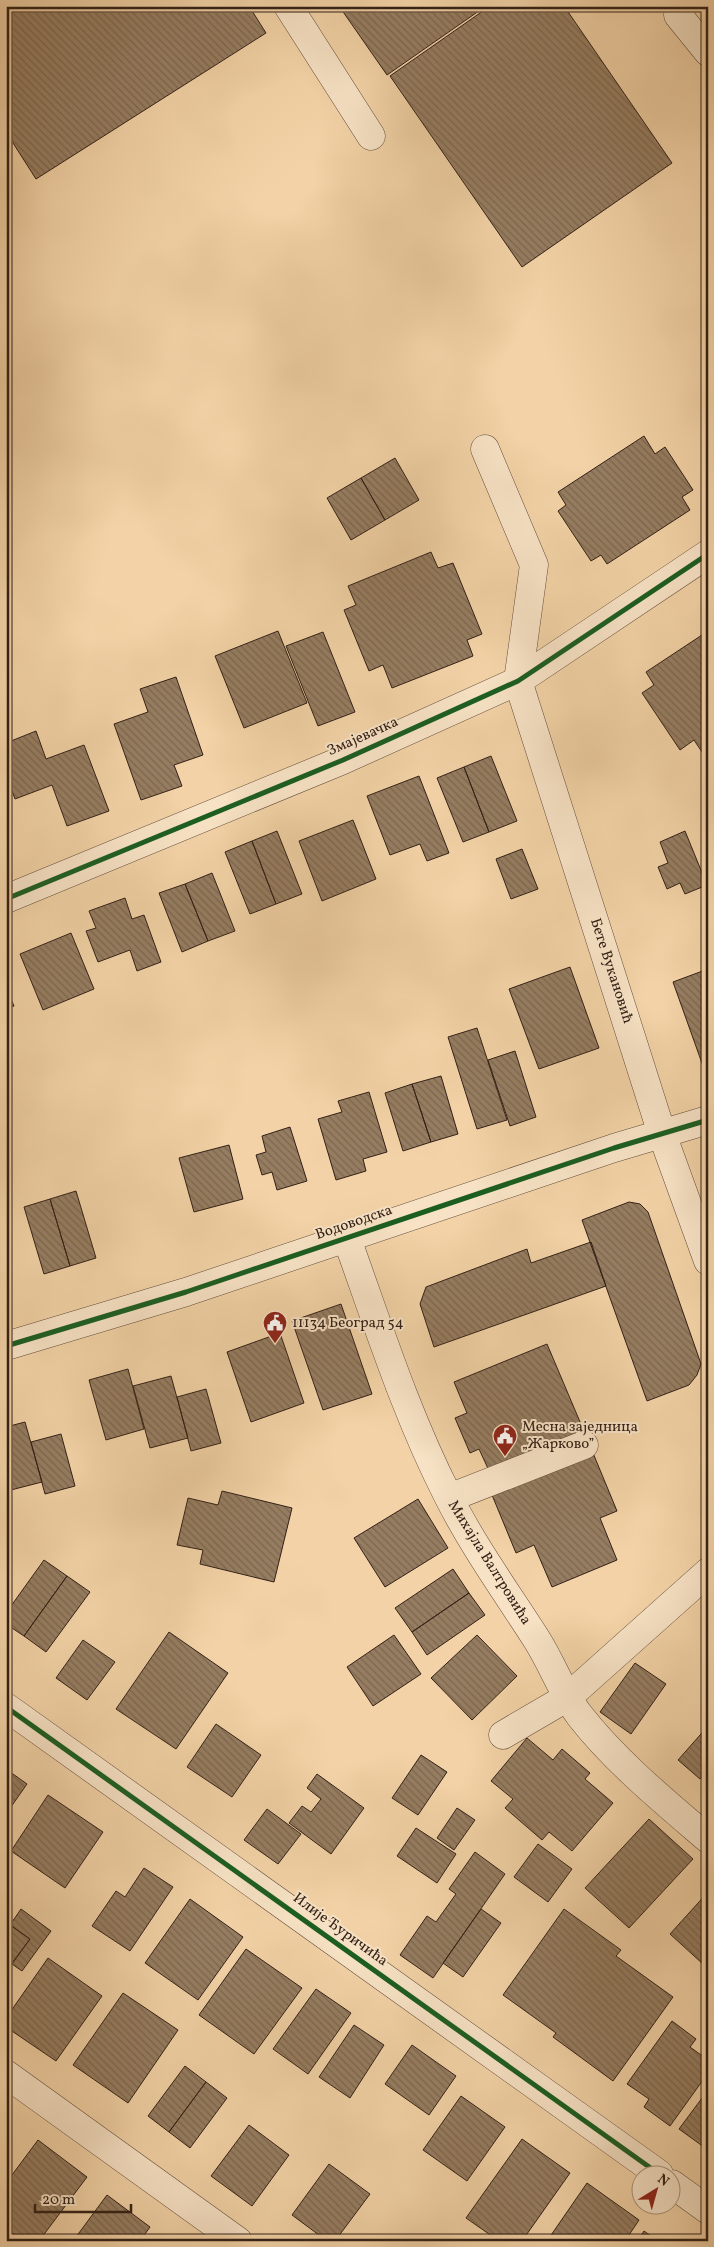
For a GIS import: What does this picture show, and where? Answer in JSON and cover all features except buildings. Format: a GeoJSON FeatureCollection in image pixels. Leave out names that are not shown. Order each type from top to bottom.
{"type":"FeatureCollection","features":[{"type":"Feature","properties":{"kind":"street"},"geometry":{"type":"LineString","coordinates":[[288,6],[371,136]]}},
{"type":"Feature","properties":{"kind":"street"},"geometry":{"type":"LineString","coordinates":[[678,14],[708,52]]}},
{"type":"Feature","properties":{"kind":"street"},"geometry":{"type":"LineString","coordinates":[[485,449],[534,565],[518,681]]}},
{"type":"Feature","properties":{"kind":"street","name":"Змајевачка"},"geometry":{"type":"LineString","coordinates":[[6,899],[343,760],[518,681],[708,554]]}},
{"type":"Feature","properties":{"kind":"street","name":"Бете Вукановић"},"geometry":{"type":"LineString","coordinates":[[518,681],[662,1134],[708,1260]]}},
{"type":"Feature","properties":{"kind":"street","name":"Водоводска"},"geometry":{"type":"LineString","coordinates":[[6,1346],[186,1292],[708,1120]]}},
{"type":"Feature","properties":{"kind":"street","name":"Михајла Валтровића"},"geometry":{"type":"LineString","coordinates":[[347,1239],[415,1426],[449,1498],[550,1660],[568,1697],[582,1718],[602,1740],[708,1840]]}},
{"type":"Feature","properties":{"kind":"street"},"geometry":{"type":"LineString","coordinates":[[449,1498],[584,1445]]}},
{"type":"Feature","properties":{"kind":"street"},"geometry":{"type":"LineString","coordinates":[[503,1735],[568,1697],[708,1572]]}},
{"type":"Feature","properties":{"kind":"street","name":"Илије Ђуричића"},"geometry":{"type":"LineString","coordinates":[[6,1707],[645,2164]]}},
{"type":"Feature","properties":{"kind":"street"},"geometry":{"type":"LineString","coordinates":[[6,2074],[238,2241]]}},
{"type":"Feature","properties":{"kind":"street"},"geometry":{"type":"LineString","coordinates":[[682,2191],[708,2210]]}},
{"type":"Feature","properties":{"kind":"cycle path"},"geometry":{"type":"LineString","coordinates":[[6,899],[343,760],[518,681],[708,554]]}},
{"type":"Feature","properties":{"kind":"cycle path"},"geometry":{"type":"LineString","coordinates":[[6,1346],[186,1292],[614,1148],[708,1120]]}},
{"type":"Feature","properties":{"kind":"cycle path"},"geometry":{"type":"LineString","coordinates":[[6,1707],[645,2164]]}},
{"type":"Feature","properties":{"kind":"place","name":"11134 Београд 54"},"geometry":{"type":"Point","coordinates":[275,1344]}},
{"type":"Feature","properties":{"kind":"place","name":"Месна заједница „Жарково”"},"geometry":{"type":"Point","coordinates":[505,1457]}}]}
